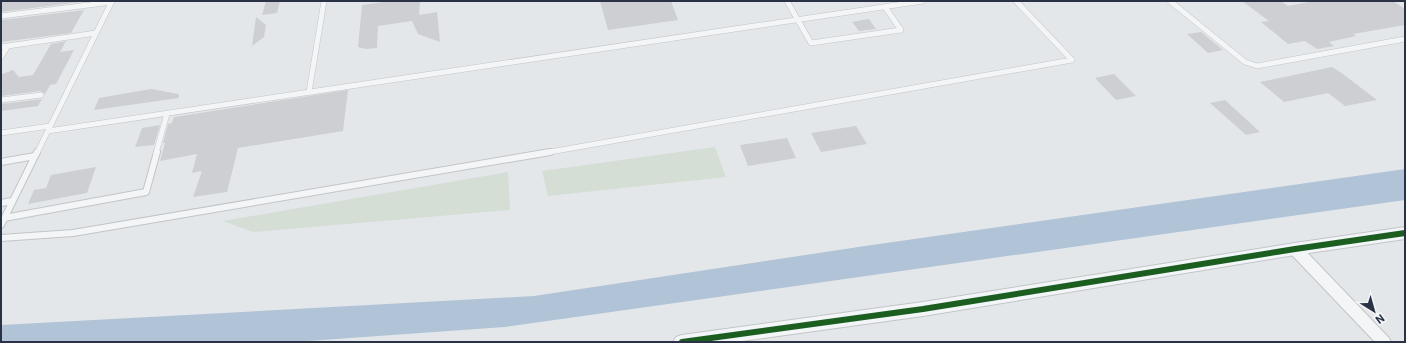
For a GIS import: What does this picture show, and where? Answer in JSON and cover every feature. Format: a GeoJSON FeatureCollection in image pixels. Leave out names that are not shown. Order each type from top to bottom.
{"type":"FeatureCollection","features":[{"type":"Feature","properties":{"kind":"street"},"geometry":{"type":"LineString","coordinates":[[682,342],[923,309],[1295,249],[1405,233]]}},
{"type":"Feature","properties":{"kind":"street"},"geometry":{"type":"LineString","coordinates":[[1295,249],[1384,342]]}},
{"type":"Feature","properties":{"kind":"lane"},"geometry":{"type":"LineString","coordinates":[[1,16],[112,1]]}},
{"type":"Feature","properties":{"kind":"lane"},"geometry":{"type":"LineString","coordinates":[[1,225],[112,1]]}},
{"type":"Feature","properties":{"kind":"lane"},"geometry":{"type":"LineString","coordinates":[[309,92],[324,1]]}},
{"type":"Feature","properties":{"kind":"lane"},"geometry":{"type":"LineString","coordinates":[[786,1],[811,43],[901,30],[884,7]]}},
{"type":"Feature","properties":{"kind":"lane"},"geometry":{"type":"LineString","coordinates":[[1,133],[167,114],[923,1]]}},
{"type":"Feature","properties":{"kind":"lane"},"geometry":{"type":"LineString","coordinates":[[1,238],[73,233],[633,138],[1072,60],[1016,1]]}},
{"type":"Feature","properties":{"kind":"lane"},"geometry":{"type":"LineString","coordinates":[[1170,1],[1231,52],[1245,62],[1257,66],[1405,39]]}},
{"type":"Feature","properties":{"kind":"lane"},"geometry":{"type":"LineString","coordinates":[[1,47],[96,33]]}},
{"type":"Feature","properties":{"kind":"lane"},"geometry":{"type":"LineString","coordinates":[[1,57],[8,46]]}},
{"type":"Feature","properties":{"kind":"lane"},"geometry":{"type":"LineString","coordinates":[[1,100],[41,95]]}},
{"type":"Feature","properties":{"kind":"lane"},"geometry":{"type":"LineString","coordinates":[[4,218],[146,192],[167,114]]}},
{"type":"Feature","properties":{"kind":"lane"},"geometry":{"type":"LineString","coordinates":[[1,162],[35,156]]}},
{"type":"Feature","properties":{"kind":"lane"},"geometry":{"type":"LineString","coordinates":[[1,203],[12,201]]}},
{"type":"Feature","properties":{"kind":"shaded area"},"geometry":{"type":"Polygon","coordinates":[[[715,147],[726,177],[548,196],[542,171],[715,147]]]}},
{"type":"Feature","properties":{"kind":"shaded area"},"geometry":{"type":"Polygon","coordinates":[[[508,172],[510,210],[253,232],[223,221],[508,172]]]}},
{"type":"Feature","properties":{"kind":"water"},"geometry":{"type":"Polygon","coordinates":[[[1405,169],[1405,200],[505,327],[294,342],[1,342],[1,325],[534,296],[865,246],[1405,169]]]}},
{"type":"Feature","properties":{"kind":"building"},"geometry":{"type":"Polygon","coordinates":[[[1,1],[88,1],[1,12],[1,1]]]}},
{"type":"Feature","properties":{"kind":"building"},"geometry":{"type":"Polygon","coordinates":[[[266,1],[280,1],[277,13],[262,15],[266,1]]]}},
{"type":"Feature","properties":{"kind":"building"},"geometry":{"type":"Polygon","coordinates":[[[391,1],[420,1],[419,15],[437,12],[440,42],[418,34],[412,21],[378,26],[377,48],[366,49],[358,47],[362,5],[391,1]]]}},
{"type":"Feature","properties":{"kind":"building"},"geometry":{"type":"Polygon","coordinates":[[[600,1],[671,1],[678,20],[608,30],[600,1]]]}},
{"type":"Feature","properties":{"kind":"building"},"geometry":{"type":"Polygon","coordinates":[[[1242,1],[1281,1],[1288,6],[1314,1],[1393,1],[1405,9],[1405,25],[1353,34],[1356,36],[1329,42],[1334,46],[1317,49],[1305,41],[1288,44],[1261,22],[1269,21],[1242,1]]]}},
{"type":"Feature","properties":{"kind":"building"},"geometry":{"type":"Polygon","coordinates":[[[84,10],[71,33],[1,42],[1,20],[84,10]]]}},
{"type":"Feature","properties":{"kind":"building"},"geometry":{"type":"Polygon","coordinates":[[[256,17],[266,25],[264,37],[252,46],[256,17]]]}},
{"type":"Feature","properties":{"kind":"building"},"geometry":{"type":"Polygon","coordinates":[[[869,19],[876,29],[859,31],[852,22],[869,19]]]}},
{"type":"Feature","properties":{"kind":"building"},"geometry":{"type":"Polygon","coordinates":[[[1201,32],[1223,50],[1208,53],[1187,34],[1201,32]]]}},
{"type":"Feature","properties":{"kind":"building"},"geometry":{"type":"Polygon","coordinates":[[[66,41],[60,52],[74,50],[56,84],[50,85],[45,94],[40,91],[1,96],[2,74],[13,70],[19,77],[33,75],[51,44],[66,41]]]}},
{"type":"Feature","properties":{"kind":"building"},"geometry":{"type":"Polygon","coordinates":[[[1332,67],[1377,100],[1345,106],[1328,93],[1284,102],[1260,82],[1332,67]]]}},
{"type":"Feature","properties":{"kind":"building"},"geometry":{"type":"Polygon","coordinates":[[[1114,74],[1136,96],[1116,100],[1095,78],[1114,74]]]}},
{"type":"Feature","properties":{"kind":"building"},"geometry":{"type":"Polygon","coordinates":[[[151,89],[179,94],[179,98],[94,110],[99,98],[151,89]]]}},
{"type":"Feature","properties":{"kind":"building"},"geometry":{"type":"Polygon","coordinates":[[[348,90],[343,131],[238,148],[227,192],[193,197],[202,171],[192,173],[197,154],[160,161],[168,124],[172,123],[174,117],[348,90]]]}},
{"type":"Feature","properties":{"kind":"building"},"geometry":{"type":"Polygon","coordinates":[[[42,99],[38,106],[1,111],[1,104],[42,99]]]}},
{"type":"Feature","properties":{"kind":"building"},"geometry":{"type":"Polygon","coordinates":[[[1225,100],[1260,132],[1246,135],[1210,103],[1225,100]]]}},
{"type":"Feature","properties":{"kind":"building"},"geometry":{"type":"Polygon","coordinates":[[[160,125],[154,145],[135,147],[142,128],[160,125]]]}},
{"type":"Feature","properties":{"kind":"building"},"geometry":{"type":"Polygon","coordinates":[[[856,126],[867,144],[821,152],[811,133],[856,126]]]}},
{"type":"Feature","properties":{"kind":"building"},"geometry":{"type":"Polygon","coordinates":[[[787,138],[796,158],[748,166],[740,145],[787,138]]]}},
{"type":"Feature","properties":{"kind":"building"},"geometry":{"type":"Polygon","coordinates":[[[96,167],[87,193],[28,204],[34,190],[46,188],[51,175],[96,167]]]}},
{"type":"Feature","properties":{"kind":"cycle path"},"geometry":{"type":"LineString","coordinates":[[682,342],[923,309],[1295,249],[1405,233]]}}]}
